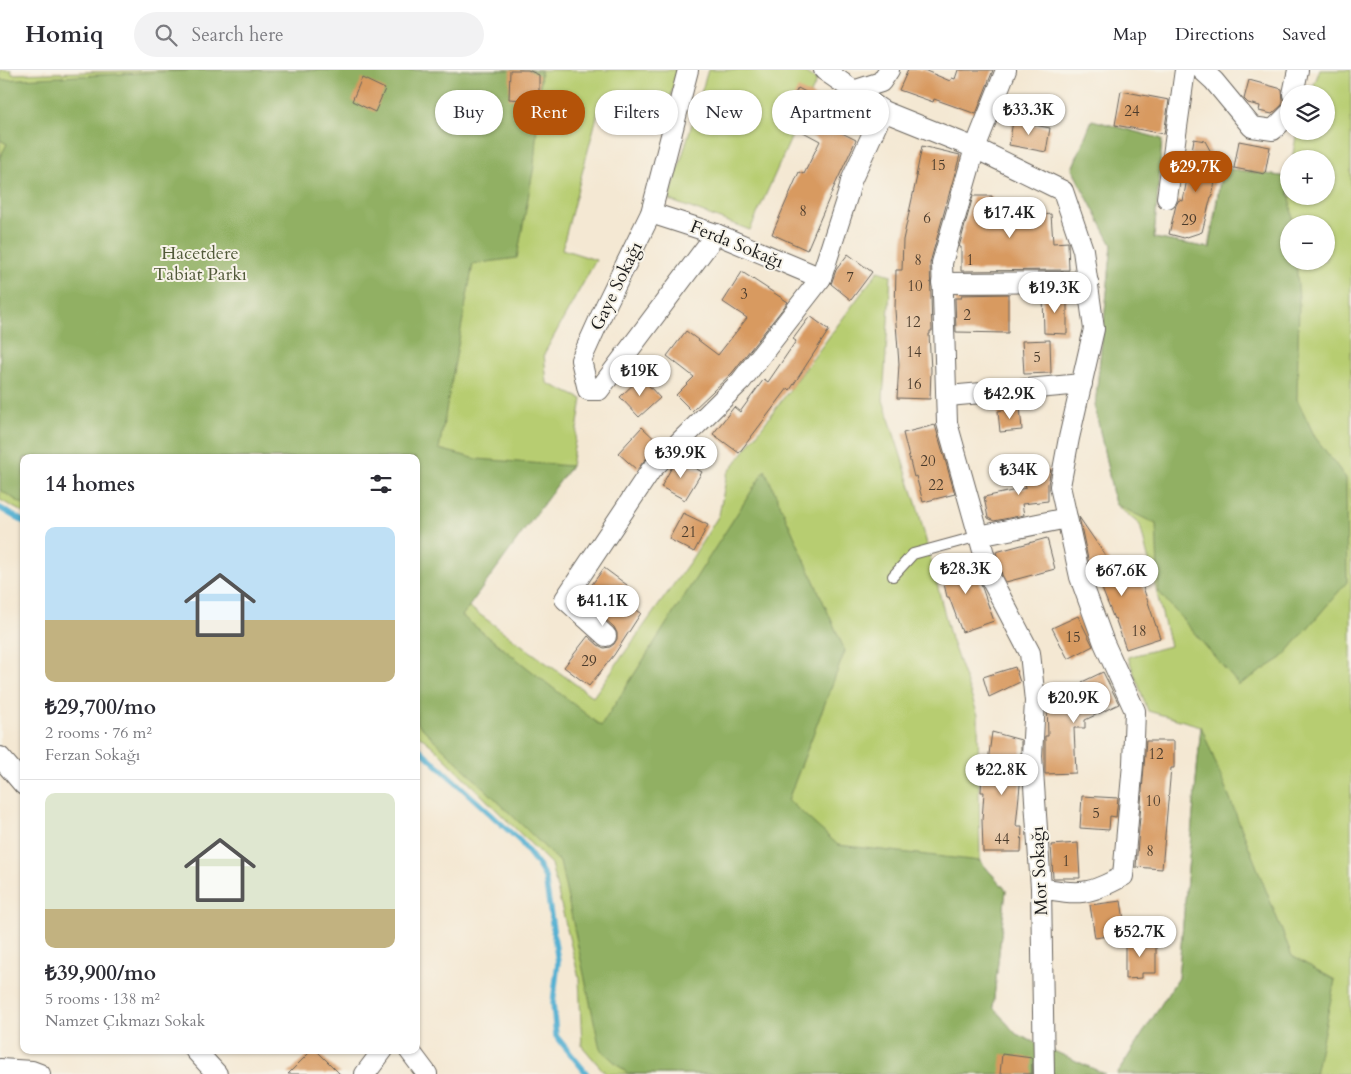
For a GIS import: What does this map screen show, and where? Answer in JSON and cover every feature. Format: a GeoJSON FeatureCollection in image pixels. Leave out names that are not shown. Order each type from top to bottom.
{"type":"FeatureCollection","features":[{"type":"Feature","properties":{"kind":"street","name":"Gaye Sokağı"},"geometry":{"type":"LineString","coordinates":[[688,70],[652,213],[581,360],[588,390],[599,390],[716,234]]}},
{"type":"Feature","properties":{"kind":"street"},"geometry":{"type":"LineString","coordinates":[[824,70],[852,90]]}},
{"type":"Feature","properties":{"kind":"street"},"geometry":{"type":"LineString","coordinates":[[856,90],[881,82],[889,70]]}},
{"type":"Feature","properties":{"kind":"street","name":"Mor Sokağı"},"geometry":{"type":"LineString","coordinates":[[1006,70],[975,148],[942,263],[948,396],[947,423],[991,579],[1030,653],[1035,701],[1032,756],[1042,888],[1044,1074]]}},
{"type":"Feature","properties":{"kind":"street"},"geometry":{"type":"LineString","coordinates":[[1168,198],[1185,70]]}},
{"type":"Feature","properties":{"kind":"street"},"geometry":{"type":"LineString","coordinates":[[1202,70],[1214,81],[1252,126],[1273,130],[1280,123]]}},
{"type":"Feature","properties":{"kind":"street"},"geometry":{"type":"LineString","coordinates":[[1295,85],[1298,70]]}},
{"type":"Feature","properties":{"kind":"street"},"geometry":{"type":"LineString","coordinates":[[889,113],[975,148],[1063,191],[1083,250],[1094,328],[1060,486],[1080,577],[1104,643],[1135,711],[1133,764],[1122,876],[1100,889],[1072,894],[1042,888]]}},
{"type":"Feature","properties":{"kind":"street"},"geometry":{"type":"LineString","coordinates":[[606,636],[565,598],[651,470],[741,381],[821,278],[851,181],[872,135]]}},
{"type":"Feature","properties":{"kind":"street","name":"Ferda Sokağı"},"geometry":{"type":"LineString","coordinates":[[652,213],[716,234],[821,278]]}},
{"type":"Feature","properties":{"kind":"street"},"geometry":{"type":"LineString","coordinates":[[942,283],[1088,282]]}},
{"type":"Feature","properties":{"kind":"street"},"geometry":{"type":"LineString","coordinates":[[948,396],[1082,384]]}},
{"type":"Feature","properties":{"kind":"street"},"geometry":{"type":"LineString","coordinates":[[979,536],[1067,518]]}},
{"type":"Feature","properties":{"kind":"street"},"geometry":{"type":"LineString","coordinates":[[0,757],[20,780]]}},
{"type":"Feature","properties":{"kind":"street"},"geometry":{"type":"LineString","coordinates":[[365,1074],[380,1054]]}},
{"type":"Feature","properties":{"kind":"street"},"geometry":{"type":"LineString","coordinates":[[412,1054],[427,1074]]}},
{"type":"Feature","properties":{"kind":"street"},"geometry":{"type":"LineString","coordinates":[[0,1068],[32,1071],[40,1074]]}},
{"type":"Feature","properties":{"kind":"lane"},"geometry":{"type":"LineString","coordinates":[[893,576],[913,554],[979,536]]}},
{"type":"Feature","properties":{"kind":"green space","name":"Hacetdere Tabiat Parkı"},"geometry":{"type":"Polygon","coordinates":[[[0,70],[11,70],[12,74],[167,70],[677,70],[672,90],[595,90],[595,124],[562,249],[596,260],[544,354],[547,383],[582,399],[571,466],[468,606],[593,697],[691,560],[719,515],[727,474],[878,271],[891,275],[883,400],[918,509],[951,639],[978,715],[980,861],[1006,890],[993,1007],[1016,1034],[1105,1074],[606,1074],[582,1046],[579,978],[551,864],[420,736],[420,454],[20,454],[20,511],[0,500],[0,70]]]}},
{"type":"Feature","properties":{"kind":"green space","name":"Hacetdere Tabiat Parkı"},"geometry":{"type":"Polygon","coordinates":[[[199,70],[541,70],[540,90],[513,90],[513,135],[536,135],[534,166],[517,258],[473,264],[439,449],[477,459],[571,466],[462,616],[601,726],[765,470],[845,651],[788,800],[838,845],[980,861],[1006,890],[993,1007],[1016,1034],[1105,1074],[628,1074],[600,1049],[560,862],[420,726],[420,454],[20,454],[20,502],[0,490],[0,157],[7,144],[0,140],[0,80],[199,70]]]}},
{"type":"Feature","properties":{"kind":"green space"},"geometry":{"type":"Polygon","coordinates":[[[708,70],[801,70],[817,80],[813,90],[772,90],[772,135],[792,135],[750,230],[669,200],[688,135],[762,135],[762,90],[702,90],[708,70]]]}},
{"type":"Feature","properties":{"kind":"green space"},"geometry":{"type":"Polygon","coordinates":[[[1320,70],[1351,70],[1351,1074],[1117,1074],[1178,978],[1201,726],[1148,711],[1128,657],[1170,646],[1140,525],[1115,504],[1095,407],[1112,245],[1072,169],[1092,120],[1162,139],[1154,238],[1209,248],[1222,168],[1280,176],[1280,205],[1335,205],[1335,150],[1294,150],[1295,140],[1335,140],[1335,85],[1314,85],[1320,70]]]}},
{"type":"Feature","properties":{"kind":"green space"},"geometry":{"type":"Polygon","coordinates":[[[1092,120],[1162,139],[1154,238],[1210,248],[1222,168],[1280,176],[1280,205],[1291,205],[1292,215],[1280,215],[1280,270],[1297,270],[1299,299],[1297,399],[1315,437],[1346,478],[1347,582],[1282,658],[1239,685],[1159,592],[1156,524],[1115,504],[1095,407],[1112,245],[1072,169],[1092,120]]]}},
{"type":"Feature","properties":{"kind":"green space"},"geometry":{"type":"Polygon","coordinates":[[[1201,726],[1292,956],[1335,980],[1315,1074],[1117,1074],[1178,978],[1201,726]]]}},
{"type":"Feature","properties":{"kind":"building"},"geometry":{"type":"Polygon","coordinates":[[[510,70],[528,70],[539,75],[539,90],[513,90],[513,99],[509,99],[510,70]]]}},
{"type":"Feature","properties":{"kind":"building"},"geometry":{"type":"Polygon","coordinates":[[[908,70],[924,70],[950,81],[952,78],[955,79],[958,70],[993,70],[976,114],[934,99],[933,102],[899,90],[908,70]]]}},
{"type":"Feature","properties":{"kind":"building"},"geometry":{"type":"Polygon","coordinates":[[[362,78],[385,89],[375,112],[352,101],[362,78]]]}},
{"type":"Feature","properties":{"kind":"building"},"geometry":{"type":"Polygon","coordinates":[[[1249,80],[1280,88],[1280,107],[1272,114],[1259,111],[1260,106],[1248,103],[1244,99],[1249,80]]]}},
{"type":"Feature","properties":{"kind":"building"},"geometry":{"type":"Polygon","coordinates":[[[1121,91],[1169,100],[1164,134],[1115,125],[1121,91]]]}},
{"type":"Feature","properties":{"kind":"building"},"geometry":{"type":"Polygon","coordinates":[[[1013,121],[1050,128],[1046,152],[1009,145],[1013,121]]]}},
{"type":"Feature","properties":{"kind":"building"},"geometry":{"type":"Polygon","coordinates":[[[809,135],[846,135],[856,140],[807,250],[772,234],[799,172],[804,174],[820,141],[809,135]]]}},
{"type":"Feature","properties":{"kind":"building"},"geometry":{"type":"Polygon","coordinates":[[[1194,139],[1205,141],[1218,165],[1212,197],[1202,232],[1184,238],[1169,234],[1176,205],[1179,200],[1183,201],[1194,139]]]}},
{"type":"Feature","properties":{"kind":"building"},"geometry":{"type":"Polygon","coordinates":[[[1239,141],[1270,147],[1265,174],[1234,168],[1239,141]]]}},
{"type":"Feature","properties":{"kind":"building"},"geometry":{"type":"Polygon","coordinates":[[[922,146],[960,155],[930,263],[932,331],[929,334],[930,399],[897,398],[899,364],[895,310],[896,270],[902,270],[903,240],[922,146]]]}},
{"type":"Feature","properties":{"kind":"building"},"geometry":{"type":"Polygon","coordinates":[[[973,196],[992,196],[992,203],[1015,202],[1016,210],[1043,208],[1043,215],[1051,214],[1053,243],[1068,242],[1069,270],[961,271],[961,247],[959,247],[973,196]]]}},
{"type":"Feature","properties":{"kind":"building"},"geometry":{"type":"Polygon","coordinates":[[[848,254],[872,272],[851,300],[831,284],[836,270],[848,254]]]}},
{"type":"Feature","properties":{"kind":"building"},"geometry":{"type":"Polygon","coordinates":[[[742,272],[788,302],[732,373],[692,411],[676,395],[694,377],[667,356],[686,331],[718,355],[747,318],[723,302],[742,272]]]}},
{"type":"Feature","properties":{"kind":"building"},"geometry":{"type":"Polygon","coordinates":[[[1008,294],[1008,333],[956,332],[955,298],[962,298],[961,295],[1008,294]]]}},
{"type":"Feature","properties":{"kind":"building"},"geometry":{"type":"Polygon","coordinates":[[[1043,294],[1067,294],[1067,334],[1044,333],[1043,294]]]}},
{"type":"Feature","properties":{"kind":"building"},"geometry":{"type":"Polygon","coordinates":[[[810,316],[829,330],[790,390],[788,388],[739,453],[713,434],[734,407],[740,412],[764,379],[768,382],[796,341],[793,339],[810,316]]]}},
{"type":"Feature","properties":{"kind":"building"},"geometry":{"type":"Polygon","coordinates":[[[1050,340],[1051,373],[1024,374],[1022,341],[1050,340]]]}},
{"type":"Feature","properties":{"kind":"building"},"geometry":{"type":"Polygon","coordinates":[[[641,377],[660,398],[639,417],[620,397],[641,377]]]}},
{"type":"Feature","properties":{"kind":"building"},"geometry":{"type":"Polygon","coordinates":[[[1020,406],[1022,430],[1000,432],[998,411],[1020,406]]]}},
{"type":"Feature","properties":{"kind":"building"},"geometry":{"type":"Polygon","coordinates":[[[935,425],[955,494],[923,502],[916,476],[914,477],[903,433],[935,425]]]}},
{"type":"Feature","properties":{"kind":"building"},"geometry":{"type":"Polygon","coordinates":[[[642,427],[660,444],[637,470],[618,453],[642,427]]]}},
{"type":"Feature","properties":{"kind":"building"},"geometry":{"type":"Polygon","coordinates":[[[679,459],[702,472],[685,500],[661,487],[673,465],[679,459]]]}},
{"type":"Feature","properties":{"kind":"building"},"geometry":{"type":"Polygon","coordinates":[[[1022,467],[1051,470],[1048,484],[1048,501],[1022,504],[1024,515],[994,521],[988,518],[984,497],[1026,488],[1022,467]]]}},
{"type":"Feature","properties":{"kind":"building"},"geometry":{"type":"Polygon","coordinates":[[[683,513],[708,525],[694,552],[669,539],[683,513]]]}},
{"type":"Feature","properties":{"kind":"building"},"geometry":{"type":"Polygon","coordinates":[[[1079,517],[1116,571],[1123,567],[1132,585],[1141,581],[1160,638],[1126,649],[1095,571],[1091,573],[1079,517]]]}},
{"type":"Feature","properties":{"kind":"building"},"geometry":{"type":"Polygon","coordinates":[[[1047,538],[1055,569],[1006,582],[1002,575],[996,552],[1047,538]]]}},
{"type":"Feature","properties":{"kind":"building"},"geometry":{"type":"Polygon","coordinates":[[[973,559],[994,621],[962,632],[949,597],[947,597],[940,566],[973,559]]]}},
{"type":"Feature","properties":{"kind":"building"},"geometry":{"type":"Polygon","coordinates":[[[604,568],[627,585],[618,597],[641,613],[614,655],[589,686],[564,667],[588,636],[604,648],[610,647],[617,639],[614,627],[582,598],[604,568]]]}},
{"type":"Feature","properties":{"kind":"building"},"geometry":{"type":"Polygon","coordinates":[[[1078,616],[1093,646],[1068,659],[1052,628],[1078,616]]]}},
{"type":"Feature","properties":{"kind":"building"},"geometry":{"type":"Polygon","coordinates":[[[1015,667],[1020,682],[989,697],[983,677],[1015,667]]]}},
{"type":"Feature","properties":{"kind":"building"},"geometry":{"type":"Polygon","coordinates":[[[1103,672],[1119,704],[1085,720],[1085,728],[1074,728],[1076,773],[1045,774],[1045,736],[1048,736],[1047,703],[1091,702],[1082,682],[1103,672]]]}},
{"type":"Feature","properties":{"kind":"building"},"geometry":{"type":"Polygon","coordinates":[[[992,732],[1021,740],[1021,775],[1016,826],[1022,826],[1021,852],[983,852],[982,820],[984,792],[981,792],[982,769],[987,769],[992,732]]]}},
{"type":"Feature","properties":{"kind":"building"},"geometry":{"type":"Polygon","coordinates":[[[1146,741],[1174,741],[1174,768],[1171,768],[1162,869],[1136,867],[1146,741]]]}},
{"type":"Feature","properties":{"kind":"building"},"geometry":{"type":"Polygon","coordinates":[[[1082,796],[1118,798],[1116,817],[1110,816],[1109,830],[1080,828],[1082,796]]]}},
{"type":"Feature","properties":{"kind":"building"},"geometry":{"type":"Polygon","coordinates":[[[1078,843],[1080,878],[1053,878],[1051,845],[1078,843]]]}},
{"type":"Feature","properties":{"kind":"building"},"geometry":{"type":"Polygon","coordinates":[[[1121,901],[1126,933],[1095,938],[1090,905],[1121,901]]]}},
{"type":"Feature","properties":{"kind":"building"},"geometry":{"type":"Polygon","coordinates":[[[1156,940],[1156,973],[1142,973],[1142,978],[1125,979],[1125,941],[1156,940]]]}},
{"type":"Feature","properties":{"kind":"building"},"geometry":{"type":"Polygon","coordinates":[[[308,1054],[320,1054],[340,1074],[288,1074],[308,1054]]]}},
{"type":"Feature","properties":{"kind":"building"},"geometry":{"type":"Polygon","coordinates":[[[1002,1054],[1032,1058],[1032,1074],[1000,1074],[1002,1054]]]}},
{"type":"Feature","properties":{"kind":"waterway"},"geometry":{"type":"LineString","coordinates":[[0,508],[20,520]]}},
{"type":"Feature","properties":{"kind":"waterway"},"geometry":{"type":"LineString","coordinates":[[420,750],[521,842],[545,877],[558,962],[553,1003],[556,1036],[587,1074]]}}]}
